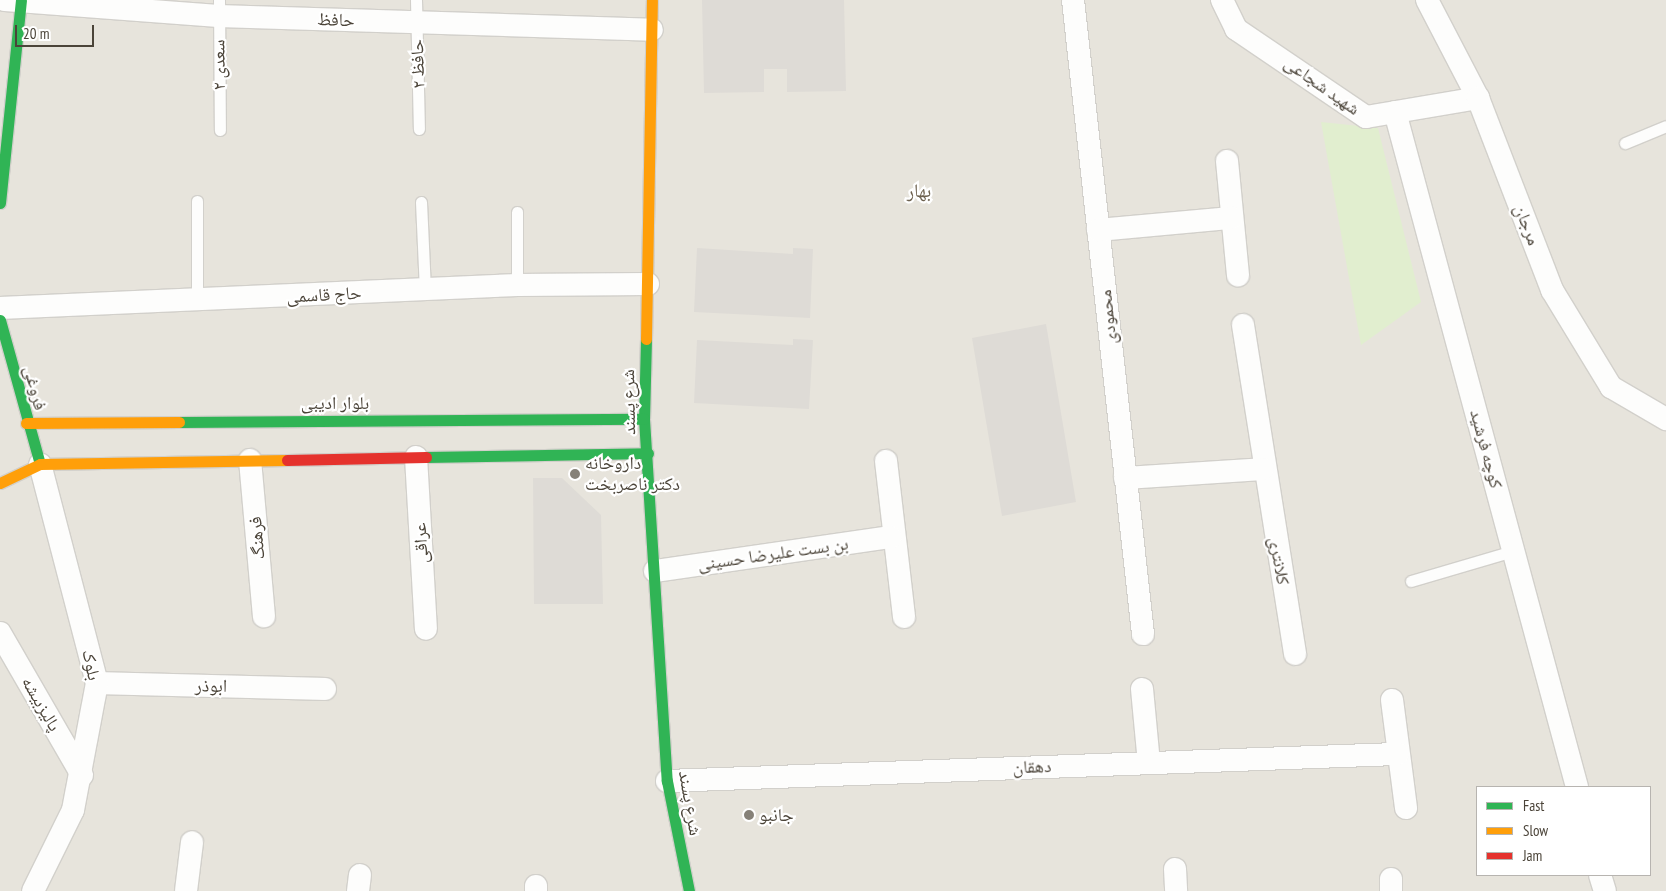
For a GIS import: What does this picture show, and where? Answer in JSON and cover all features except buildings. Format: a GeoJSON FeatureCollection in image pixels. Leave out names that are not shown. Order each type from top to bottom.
{"type":"FeatureCollection","features":[{"type":"Feature","properties":{"kind":"main road","name":"شرع پسند"},"geometry":{"type":"LineString","coordinates":[[652,0],[644,419],[648,453],[667,781],[689,891]]}},
{"type":"Feature","properties":{"kind":"main road"},"geometry":{"type":"LineString","coordinates":[[0,203],[16,1]]}},
{"type":"Feature","properties":{"kind":"main road","name":"فروغی"},"geometry":{"type":"LineString","coordinates":[[0,320],[26,423],[40,464]]}},
{"type":"Feature","properties":{"kind":"main road","name":"بلوار ادیبی"},"geometry":{"type":"LineString","coordinates":[[26,423],[644,419]]}},
{"type":"Feature","properties":{"kind":"main road"},"geometry":{"type":"LineString","coordinates":[[0,483],[40,464],[648,453]]}},
{"type":"Feature","properties":{"kind":"street","name":"محمودی"},"geometry":{"type":"LineString","coordinates":[[1073,0],[1143,634]]}},
{"type":"Feature","properties":{"kind":"street","name":"شهید شجاعی"},"geometry":{"type":"LineString","coordinates":[[1222,0],[1236,29],[1330,96],[1366,117],[1478,98]]}},
{"type":"Feature","properties":{"kind":"street","name":"مرجان"},"geometry":{"type":"LineString","coordinates":[[1427,0],[1478,98],[1552,290],[1611,387],[1666,419]]}},
{"type":"Feature","properties":{"kind":"street","name":"حافظ"},"geometry":{"type":"LineString","coordinates":[[16,1],[218,8],[417,23],[652,30]]}},
{"type":"Feature","properties":{"kind":"street","name":"كوچه فرشيد"},"geometry":{"type":"LineString","coordinates":[[1395,112],[1577,786]]}},
{"type":"Feature","properties":{"kind":"street"},"geometry":{"type":"LineString","coordinates":[[1227,161],[1238,275]]}},
{"type":"Feature","properties":{"kind":"street"},"geometry":{"type":"LineString","coordinates":[[1098,230],[1231,218]]}},
{"type":"Feature","properties":{"kind":"street","name":"حاج قاسمی"},"geometry":{"type":"LineString","coordinates":[[0,308],[196,302],[517,285],[648,284]]}},
{"type":"Feature","properties":{"kind":"street","name":"کلانتری"},"geometry":{"type":"LineString","coordinates":[[1243,325],[1263,469],[1296,654]]}},
{"type":"Feature","properties":{"kind":"street","name":"عراقی"},"geometry":{"type":"LineString","coordinates":[[416,457],[426,629]]}},
{"type":"Feature","properties":{"kind":"street","name":"فرهنگ"},"geometry":{"type":"LineString","coordinates":[[250,460],[264,616]]}},
{"type":"Feature","properties":{"kind":"street"},"geometry":{"type":"LineString","coordinates":[[886,461],[891,537],[904,618]]}},
{"type":"Feature","properties":{"kind":"street","name":"بلوک"},"geometry":{"type":"LineString","coordinates":[[33,891],[52,859],[82,776],[97,683],[40,464]]}},
{"type":"Feature","properties":{"kind":"street"},"geometry":{"type":"LineString","coordinates":[[1125,478],[1263,469]]}},
{"type":"Feature","properties":{"kind":"street","name":"بن بست علیرضا حسینی"},"geometry":{"type":"LineString","coordinates":[[655,571],[891,537]]}},
{"type":"Feature","properties":{"kind":"street","name":"پالیزبیشه"},"geometry":{"type":"LineString","coordinates":[[0,633],[82,776]]}},
{"type":"Feature","properties":{"kind":"street","name":"ابوذر"},"geometry":{"type":"LineString","coordinates":[[97,683],[325,689]]}},
{"type":"Feature","properties":{"kind":"street"},"geometry":{"type":"LineString","coordinates":[[1142,689],[1149,763]]}},
{"type":"Feature","properties":{"kind":"street"},"geometry":{"type":"LineString","coordinates":[[1392,700],[1406,808]]}},
{"type":"Feature","properties":{"kind":"street","name":"دهقان"},"geometry":{"type":"LineString","coordinates":[[667,781],[1398,754]]}},
{"type":"Feature","properties":{"kind":"street"},"geometry":{"type":"LineString","coordinates":[[186,891],[192,842]]}},
{"type":"Feature","properties":{"kind":"street"},"geometry":{"type":"LineString","coordinates":[[1175,869],[1176,891]]}},
{"type":"Feature","properties":{"kind":"street"},"geometry":{"type":"LineString","coordinates":[[1600,876],[1605,891]]}},
{"type":"Feature","properties":{"kind":"lane","name":"۲ حافظ"},"geometry":{"type":"LineString","coordinates":[[416,0],[420,129]]}},
{"type":"Feature","properties":{"kind":"lane","name":"۲ سعدی"},"geometry":{"type":"LineString","coordinates":[[218,8],[220,130]]}},
{"type":"Feature","properties":{"kind":"lane"},"geometry":{"type":"LineString","coordinates":[[1625,143],[1666,126]]}},
{"type":"Feature","properties":{"kind":"lane"},"geometry":{"type":"LineString","coordinates":[[196,302],[197,201]]}},
{"type":"Feature","properties":{"kind":"lane"},"geometry":{"type":"LineString","coordinates":[[421,202],[425,289]]}},
{"type":"Feature","properties":{"kind":"lane"},"geometry":{"type":"LineString","coordinates":[[517,212],[517,285]]}},
{"type":"Feature","properties":{"kind":"lane"},"geometry":{"type":"LineString","coordinates":[[1411,581],[1514,552]]}},
{"type":"Feature","properties":{"kind":"shaded area"},"geometry":{"type":"Polygon","coordinates":[[[0,0],[1666,0],[1666,891],[0,891],[0,0]]]}},
{"type":"Feature","properties":{"kind":"green space"},"geometry":{"type":"Polygon","coordinates":[[[1321,122],[1378,128],[1421,302],[1361,345],[1321,122]]]}},
{"type":"Feature","properties":{"kind":"traffic: fast"},"geometry":{"type":"LineString","coordinates":[[0,203],[21,0]]}},
{"type":"Feature","properties":{"kind":"traffic: fast"},"geometry":{"type":"LineString","coordinates":[[0,320],[40,464]]}},
{"type":"Feature","properties":{"kind":"traffic: fast"},"geometry":{"type":"LineString","coordinates":[[646,339],[644,419],[667,781],[689,891]]}},
{"type":"Feature","properties":{"kind":"traffic: fast"},"geometry":{"type":"LineString","coordinates":[[179,422],[644,419]]}},
{"type":"Feature","properties":{"kind":"traffic: fast"},"geometry":{"type":"LineString","coordinates":[[426,457],[648,453]]}},
{"type":"Feature","properties":{"kind":"traffic: slow"},"geometry":{"type":"LineString","coordinates":[[646,339],[652,0]]}},
{"type":"Feature","properties":{"kind":"traffic: slow"},"geometry":{"type":"LineString","coordinates":[[26,423],[179,422]]}},
{"type":"Feature","properties":{"kind":"traffic: slow"},"geometry":{"type":"LineString","coordinates":[[0,483],[40,464],[287,460]]}},
{"type":"Feature","properties":{"kind":"traffic: jam"},"geometry":{"type":"LineString","coordinates":[[287,460],[426,457]]}},
{"type":"Feature","properties":{"kind":"place","name":"داروخانه دکتر ناصربخت"},"geometry":{"type":"Point","coordinates":[575,474]}},
{"type":"Feature","properties":{"kind":"place","name":"جانبو"},"geometry":{"type":"Point","coordinates":[749,815]}},
{"type":"Feature","properties":{"kind":"district","name":"بهار"},"geometry":{"type":"Point","coordinates":[919,191]}}]}
